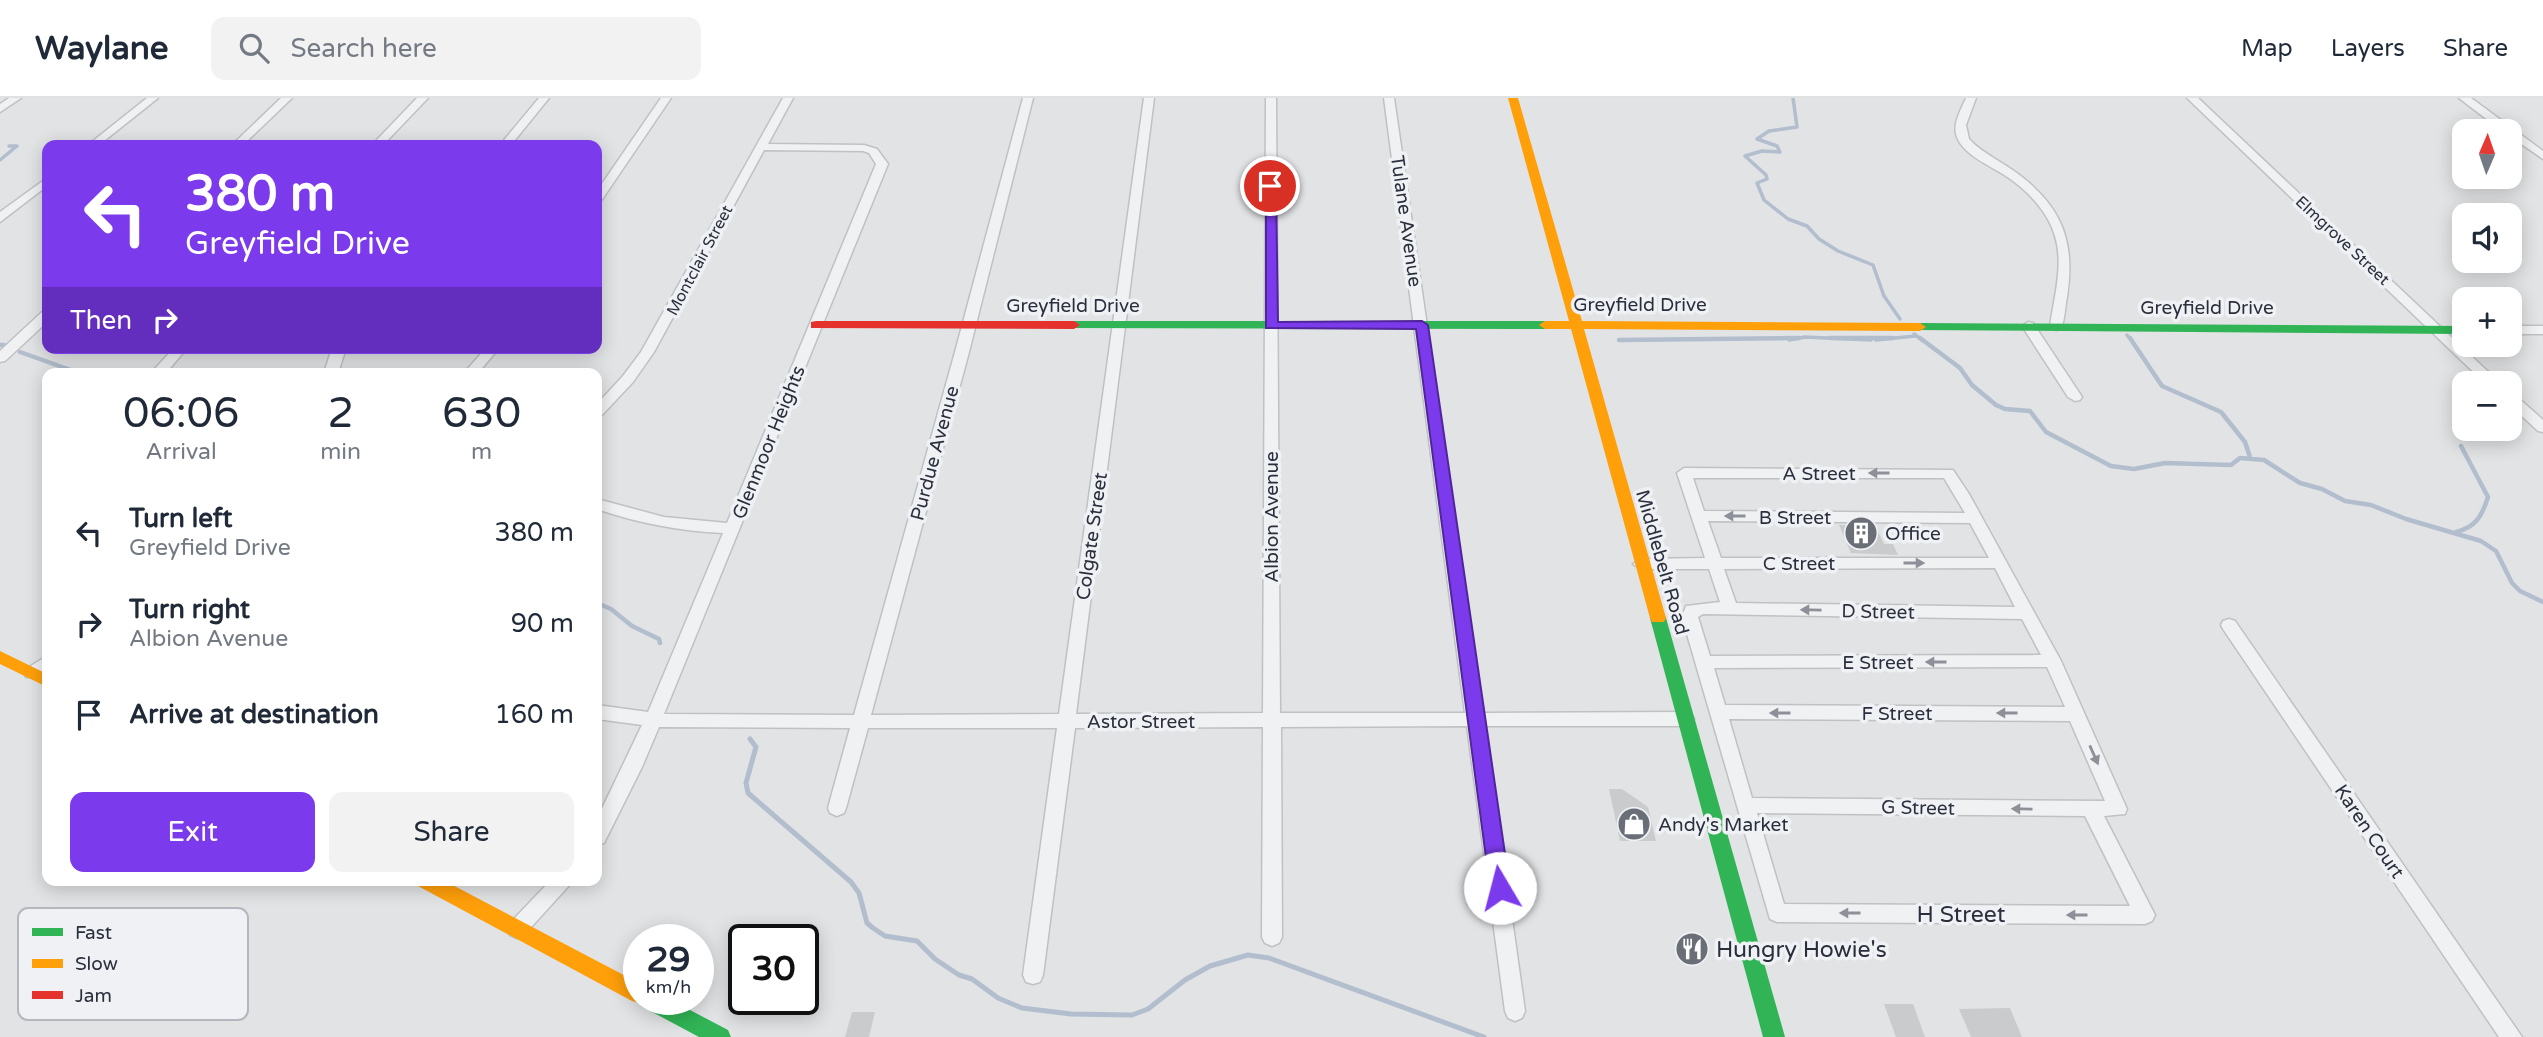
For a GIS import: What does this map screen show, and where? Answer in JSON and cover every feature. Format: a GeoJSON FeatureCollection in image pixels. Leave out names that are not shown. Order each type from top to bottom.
{"type":"FeatureCollection","features":[{"type":"Feature","properties":{"kind":"street"},"geometry":{"type":"LineString","coordinates":[[0,109],[16,98]]}},
{"type":"Feature","properties":{"kind":"street"},"geometry":{"type":"LineString","coordinates":[[99,140],[153,98]]}},
{"type":"Feature","properties":{"kind":"street"},"geometry":{"type":"LineString","coordinates":[[242,140],[287,98]]}},
{"type":"Feature","properties":{"kind":"street"},"geometry":{"type":"LineString","coordinates":[[382,140],[423,98]]}},
{"type":"Feature","properties":{"kind":"street"},"geometry":{"type":"LineString","coordinates":[[510,140],[544,98]]}},
{"type":"Feature","properties":{"kind":"street"},"geometry":{"type":"LineString","coordinates":[[602,191],[666,98]]}},
{"type":"Feature","properties":{"kind":"street","name":"Montclair Street"},"geometry":{"type":"LineString","coordinates":[[602,407],[628,379],[647,352],[788,98]]}},
{"type":"Feature","properties":{"kind":"street","name":"Purdue Avenue"},"geometry":{"type":"LineString","coordinates":[[837,808],[1028,98]]}},
{"type":"Feature","properties":{"kind":"street","name":"Colgate Street"},"geometry":{"type":"LineString","coordinates":[[1033,975],[1149,98]]}},
{"type":"Feature","properties":{"kind":"street","name":"Albion Avenue"},"geometry":{"type":"LineString","coordinates":[[1270,98],[1272,937]]}},
{"type":"Feature","properties":{"kind":"street","name":"Tulane Avenue"},"geometry":{"type":"LineString","coordinates":[[1389,98],[1515,1011]]}},
{"type":"Feature","properties":{"kind":"street","name":"Middlebelt Road"},"geometry":{"type":"LineString","coordinates":[[1513,98],[1774,1037]]}},
{"type":"Feature","properties":{"kind":"street"},"geometry":{"type":"LineString","coordinates":[[1971,98],[1960,129],[1962,137],[1976,151],[2020,181],[2052,218],[2060,234],[2066,257],[2056,326]]}},
{"type":"Feature","properties":{"kind":"street","name":"Elmgrove Street"},"geometry":{"type":"LineString","coordinates":[[2192,98],[2481,371]]}},
{"type":"Feature","properties":{"kind":"street"},"geometry":{"type":"LineString","coordinates":[[2464,98],[2543,156]]}},
{"type":"Feature","properties":{"kind":"street","name":"Glenmoor Heights"},"geometry":{"type":"LineString","coordinates":[[602,828],[627,780],[882,164],[873,151],[864,148],[760,147]]}},
{"type":"Feature","properties":{"kind":"street"},"geometry":{"type":"LineString","coordinates":[[0,218],[42,185]]}},
{"type":"Feature","properties":{"kind":"street"},"geometry":{"type":"LineString","coordinates":[[0,358],[42,320]]}},
{"type":"Feature","properties":{"kind":"street","name":"Greyfield Drive"},"geometry":{"type":"LineString","coordinates":[[816,325],[2056,326],[2452,330]]}},
{"type":"Feature","properties":{"kind":"street"},"geometry":{"type":"LineString","coordinates":[[2028,326],[2075,397]]}},
{"type":"Feature","properties":{"kind":"street"},"geometry":{"type":"LineString","coordinates":[[2522,330],[2543,330]]}},
{"type":"Feature","properties":{"kind":"street"},"geometry":{"type":"LineString","coordinates":[[163,368],[175,354]]}},
{"type":"Feature","properties":{"kind":"street"},"geometry":{"type":"LineString","coordinates":[[475,368],[488,354]]}},
{"type":"Feature","properties":{"kind":"street"},"geometry":{"type":"LineString","coordinates":[[2522,409],[2543,428]]}},
{"type":"Feature","properties":{"kind":"street","name":"A Street"},"geometry":{"type":"LineString","coordinates":[[1730,609],[1684,473],[1948,473],[1975,518]]}},
{"type":"Feature","properties":{"kind":"street"},"geometry":{"type":"LineString","coordinates":[[602,506],[639,519],[688,527],[733,528]]}},
{"type":"Feature","properties":{"kind":"street","name":"B Street"},"geometry":{"type":"LineString","coordinates":[[1699,516],[1975,518]]}},
{"type":"Feature","properties":{"kind":"street"},"geometry":{"type":"LineString","coordinates":[[1975,518],[2053,662],[2118,809],[2091,810]]}},
{"type":"Feature","properties":{"kind":"street","name":"C Street"},"geometry":{"type":"LineString","coordinates":[[1642,564],[1999,563]]}},
{"type":"Feature","properties":{"kind":"street","name":"D Street"},"geometry":{"type":"LineString","coordinates":[[1703,662],[1690,617],[1692,610],[2026,613]]}},
{"type":"Feature","properties":{"kind":"street","name":"Karen Court"},"geometry":{"type":"LineString","coordinates":[[2229,625],[2511,1037]]}},
{"type":"Feature","properties":{"kind":"street"},"geometry":{"type":"LineString","coordinates":[[0,657],[40,677]]}},
{"type":"Feature","properties":{"kind":"street"},"geometry":{"type":"LineString","coordinates":[[1703,662],[1746,805]]}},
{"type":"Feature","properties":{"kind":"street","name":"E Street"},"geometry":{"type":"LineString","coordinates":[[1703,662],[2053,662]]}},
{"type":"Feature","properties":{"kind":"street","name":"F Street"},"geometry":{"type":"LineString","coordinates":[[1718,712],[2076,714]]}},
{"type":"Feature","properties":{"kind":"street","name":"Astor Street"},"geometry":{"type":"LineString","coordinates":[[602,713],[652,720],[1685,719]]}},
{"type":"Feature","properties":{"kind":"street","name":"G Street"},"geometry":{"type":"LineString","coordinates":[[1746,805],[2091,810]]}},
{"type":"Feature","properties":{"kind":"street","name":"H Street"},"geometry":{"type":"LineString","coordinates":[[1746,805],[1777,913],[2145,915],[2091,810]]}},
{"type":"Feature","properties":{"kind":"street"},"geometry":{"type":"LineString","coordinates":[[436,886],[623,986]]}},
{"type":"Feature","properties":{"kind":"street"},"geometry":{"type":"LineString","coordinates":[[517,929],[558,886]]}},
{"type":"Feature","properties":{"kind":"street"},"geometry":{"type":"LineString","coordinates":[[678,1015],[720,1037]]}},
{"type":"Feature","properties":{"kind":"building","name":"Office"},"geometry":{"type":"Polygon","coordinates":[[[1839,525],[1875,525],[1884,544],[1893,544],[1898,555],[1851,553],[1839,525]]]}},
{"type":"Feature","properties":{"kind":"building","name":"Andy's Market"},"geometry":{"type":"Polygon","coordinates":[[[1609,789],[1622,789],[1648,807],[1656,841],[1620,841],[1609,789]]]}},
{"type":"Feature","properties":{"kind":"building"},"geometry":{"type":"Polygon","coordinates":[[[1884,1004],[1913,1004],[1925,1037],[1896,1037],[1884,1004]]]}},
{"type":"Feature","properties":{"kind":"building"},"geometry":{"type":"Polygon","coordinates":[[[2010,1008],[2022,1037],[1971,1037],[1959,1009],[2010,1008]]]}},
{"type":"Feature","properties":{"kind":"building"},"geometry":{"type":"Polygon","coordinates":[[[852,1012],[875,1012],[869,1037],[845,1037],[852,1012]]]}},
{"type":"Feature","properties":{"kind":"waterway"},"geometry":{"type":"LineString","coordinates":[[1793,98],[1797,127],[1769,131],[1757,139],[1777,146],[1780,152],[1762,151],[1745,156],[1766,175],[1767,179],[1757,183],[1764,200],[1788,219],[1807,226],[1819,239],[1838,251],[1873,265],[1884,296],[1900,319]]}},
{"type":"Feature","properties":{"kind":"waterway"},"geometry":{"type":"LineString","coordinates":[[0,160],[17,146],[9,146]]}},
{"type":"Feature","properties":{"kind":"waterway"},"geometry":{"type":"LineString","coordinates":[[1914,334],[1922,340]]}},
{"type":"Feature","properties":{"kind":"waterway"},"geometry":{"type":"LineString","coordinates":[[2127,335],[2131,340]]}},
{"type":"Feature","properties":{"kind":"waterway"},"geometry":{"type":"LineString","coordinates":[[1876,340],[1915,336]]}},
{"type":"Feature","properties":{"kind":"waterway"},"geometry":{"type":"LineString","coordinates":[[1789,340],[1805,337],[1871,340]]}},
{"type":"Feature","properties":{"kind":"waterway"},"geometry":{"type":"LineString","coordinates":[[1619,340],[1799,338]]}},
{"type":"Feature","properties":{"kind":"waterway"},"geometry":{"type":"LineString","coordinates":[[1830,338],[1893,338]]}},
{"type":"Feature","properties":{"kind":"waterway"},"geometry":{"type":"LineString","coordinates":[[1920,338],[1960,368],[1972,385],[1996,405],[2005,409],[2030,411],[2046,432],[2111,466],[2134,469],[2165,463],[2231,465],[2240,458],[2264,460],[2300,483],[2322,489],[2345,501],[2371,505],[2406,519],[2481,541],[2496,551],[2512,583],[2520,591],[2543,602]]}},
{"type":"Feature","properties":{"kind":"waterway"},"geometry":{"type":"LineString","coordinates":[[2130,338],[2162,386],[2221,412],[2245,442],[2250,457]]}},
{"type":"Feature","properties":{"kind":"waterway"},"geometry":{"type":"LineString","coordinates":[[20,352],[65,368]]}},
{"type":"Feature","properties":{"kind":"waterway"},"geometry":{"type":"LineString","coordinates":[[2456,532],[2469,527],[2477,520],[2488,497],[2461,446]]}},
{"type":"Feature","properties":{"kind":"waterway"},"geometry":{"type":"LineString","coordinates":[[602,605],[632,626],[659,639],[660,643]]}},
{"type":"Feature","properties":{"kind":"waterway"},"geometry":{"type":"LineString","coordinates":[[750,739],[756,747],[746,783],[748,793],[851,882],[859,893],[867,923],[885,936],[917,941],[935,959],[959,975],[972,979],[998,998],[1022,1008],[1071,1014],[1132,1015],[1148,1009],[1185,980],[1210,966],[1248,955],[1269,958],[1484,1037]]}},
{"type":"Feature","properties":{"kind":"traffic: fast"},"geometry":{"type":"LineString","coordinates":[[1074,325],[1545,325]]}},
{"type":"Feature","properties":{"kind":"traffic: fast"},"geometry":{"type":"LineString","coordinates":[[1920,327],[2452,330]]}},
{"type":"Feature","properties":{"kind":"traffic: fast"},"geometry":{"type":"LineString","coordinates":[[1658,618],[1774,1037]]}},
{"type":"Feature","properties":{"kind":"traffic: fast"},"geometry":{"type":"LineString","coordinates":[[678,1015],[720,1037]]}},
{"type":"Feature","properties":{"kind":"traffic: slow"},"geometry":{"type":"LineString","coordinates":[[1513,98],[1658,618]]}},
{"type":"Feature","properties":{"kind":"traffic: slow"},"geometry":{"type":"LineString","coordinates":[[1545,325],[1920,327]]}},
{"type":"Feature","properties":{"kind":"traffic: slow"},"geometry":{"type":"LineString","coordinates":[[0,657],[42,678]]}},
{"type":"Feature","properties":{"kind":"traffic: slow"},"geometry":{"type":"LineString","coordinates":[[436,886],[623,985]]}},
{"type":"Feature","properties":{"kind":"traffic: jam"},"geometry":{"type":"LineString","coordinates":[[816,325],[1074,325]]}},
{"type":"Feature","properties":{"kind":"place","name":"Office"},"geometry":{"type":"Point","coordinates":[1861,533]}},
{"type":"Feature","properties":{"kind":"place","name":"Andy's Market"},"geometry":{"type":"Point","coordinates":[1634,824]}},
{"type":"Feature","properties":{"kind":"place","name":"Hungry Howie's"},"geometry":{"type":"Point","coordinates":[1692,949]}},
{"type":"Feature","properties":{"kind":"route"},"geometry":{"type":"LineString","coordinates":[[1270,186],[1271,326],[1422,325],[1500,888]]}}]}
